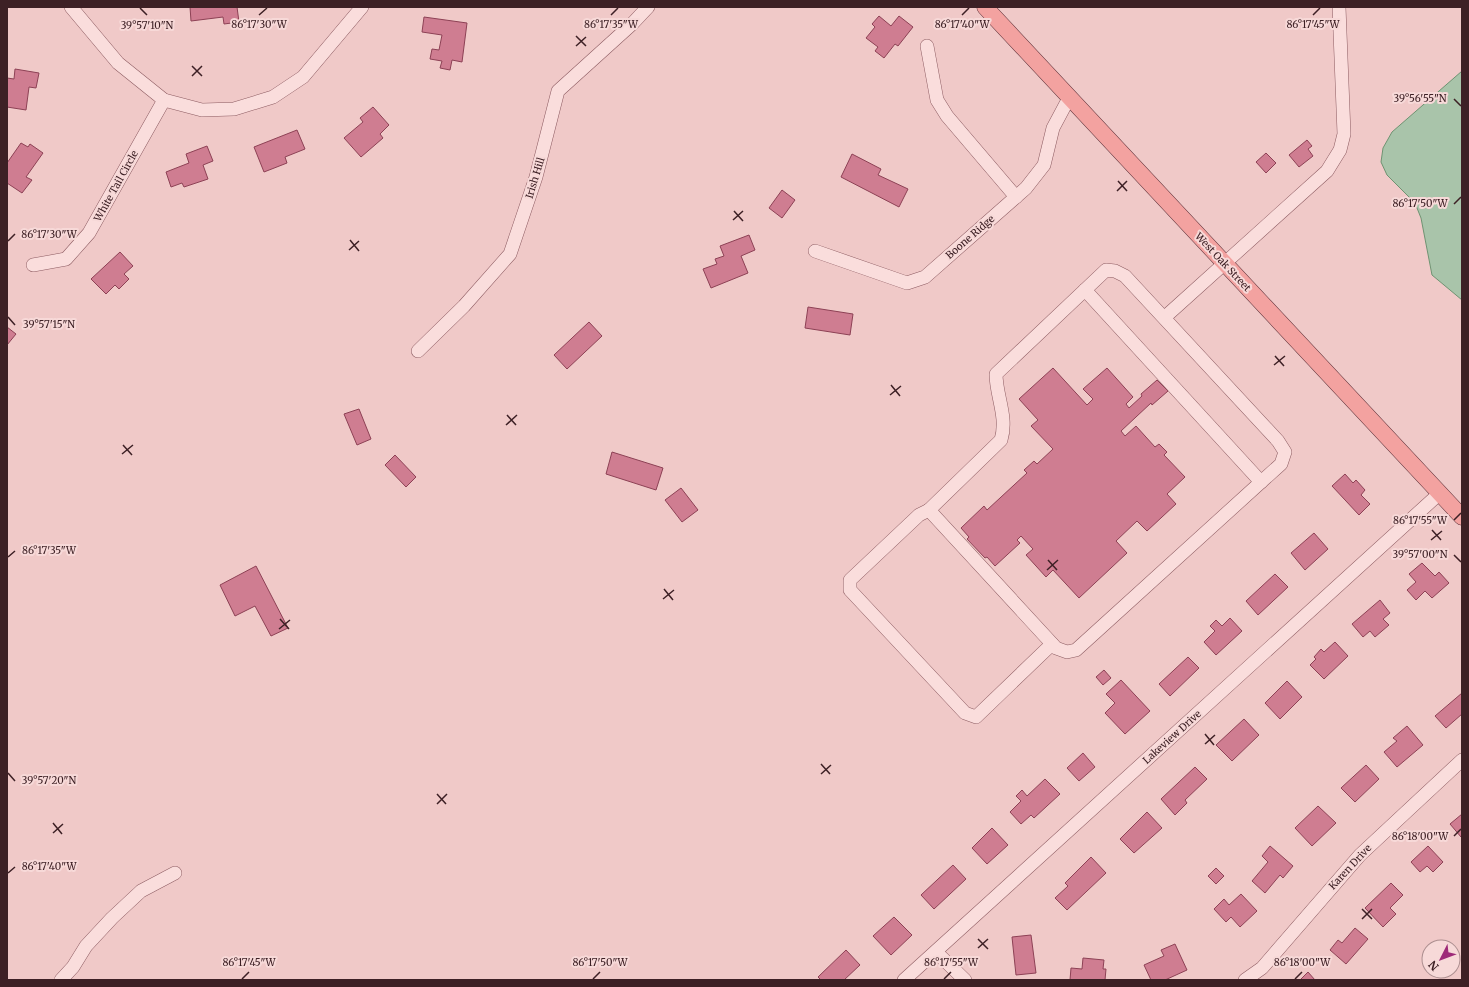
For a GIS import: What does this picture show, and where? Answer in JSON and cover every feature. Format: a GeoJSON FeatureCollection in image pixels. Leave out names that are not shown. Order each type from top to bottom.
{"type":"FeatureCollection","features":[{"type":"Feature","properties":{"kind":"main road","name":"West Oak Street"},"geometry":{"type":"LineString","coordinates":[[985,7],[1462,516]]}},
{"type":"Feature","properties":{"kind":"street"},"geometry":{"type":"LineString","coordinates":[[71,7],[118,63],[164,100],[202,110],[234,109],[273,97],[303,77],[362,7]]}},
{"type":"Feature","properties":{"kind":"street","name":"Irish Hill"},"geometry":{"type":"LineString","coordinates":[[418,351],[464,306],[510,254],[536,176],[558,90],[632,24],[648,7]]}},
{"type":"Feature","properties":{"kind":"street"},"geometry":{"type":"LineString","coordinates":[[1165,318],[1327,170],[1340,150],[1344,134],[1339,7]]}},
{"type":"Feature","properties":{"kind":"street"},"geometry":{"type":"LineString","coordinates":[[927,46],[933,85],[937,100],[947,116],[1016,197]]}},
{"type":"Feature","properties":{"kind":"street","name":"Boone Ridge"},"geometry":{"type":"LineString","coordinates":[[815,251],[907,283],[924,277],[1026,188],[1044,165],[1053,128],[1069,98]]}},
{"type":"Feature","properties":{"kind":"street","name":"White Tail Circle"},"geometry":{"type":"LineString","coordinates":[[33,265],[66,259],[90,233],[164,100]]}},
{"type":"Feature","properties":{"kind":"street"},"geometry":{"type":"LineString","coordinates":[[929,510],[1052,644],[1056,648],[1067,652],[1076,650],[1280,464],[1285,452],[1278,441],[1125,276],[1115,270],[1106,270],[996,374],[1003,418],[1004,432],[1001,440],[929,510],[919,515],[850,580],[850,590],[965,713],[976,717],[1052,644]]}},
{"type":"Feature","properties":{"kind":"street"},"geometry":{"type":"LineString","coordinates":[[1085,290],[1260,482]]}},
{"type":"Feature","properties":{"kind":"street","name":"Lakeview Drive"},"geometry":{"type":"LineString","coordinates":[[904,980],[1440,493]]}},
{"type":"Feature","properties":{"kind":"street","name":"Karen Drive"},"geometry":{"type":"LineString","coordinates":[[1245,980],[1262,968],[1360,855],[1462,760]]}},
{"type":"Feature","properties":{"kind":"street"},"geometry":{"type":"LineString","coordinates":[[61,980],[73,967],[86,946],[112,918],[142,891],[175,873]]}},
{"type":"Feature","properties":{"kind":"street"},"geometry":{"type":"LineString","coordinates":[[936,952],[965,980]]}},
{"type":"Feature","properties":{"kind":"shaded area"},"geometry":{"type":"Polygon","coordinates":[[[1462,71],[1462,300],[1432,275],[1421,218],[1415,203],[1387,175],[1381,162],[1383,148],[1392,132],[1462,71]]]}},
{"type":"Feature","properties":{"kind":"building"},"geometry":{"type":"Polygon","coordinates":[[[190,7],[237,7],[239,22],[224,24],[223,17],[191,21],[190,7]]]}},
{"type":"Feature","properties":{"kind":"building"},"geometry":{"type":"Polygon","coordinates":[[[879,16],[891,26],[899,16],[913,27],[898,46],[895,44],[884,58],[875,51],[878,47],[866,38],[875,27],[872,24],[879,16]]]}},
{"type":"Feature","properties":{"kind":"building"},"geometry":{"type":"Polygon","coordinates":[[[424,17],[467,23],[462,62],[452,60],[450,70],[440,68],[442,61],[430,59],[432,49],[439,50],[442,35],[422,32],[424,17]]]}},
{"type":"Feature","properties":{"kind":"building"},"geometry":{"type":"Polygon","coordinates":[[[15,69],[39,73],[36,88],[29,87],[26,110],[7,107],[7,78],[14,79],[15,69]]]}},
{"type":"Feature","properties":{"kind":"building"},"geometry":{"type":"Polygon","coordinates":[[[373,107],[389,125],[380,134],[383,138],[361,157],[344,138],[363,122],[360,118],[373,107]]]}},
{"type":"Feature","properties":{"kind":"building"},"geometry":{"type":"Polygon","coordinates":[[[297,130],[305,149],[285,157],[287,163],[264,172],[254,147],[297,130]]]}},
{"type":"Feature","properties":{"kind":"building"},"geometry":{"type":"Polygon","coordinates":[[[1307,140],[1312,146],[1308,149],[1313,156],[1299,167],[1289,155],[1307,140]]]}},
{"type":"Feature","properties":{"kind":"building"},"geometry":{"type":"Polygon","coordinates":[[[21,143],[28,147],[30,144],[43,153],[26,177],[32,180],[22,193],[7,183],[7,163],[21,143]]]}},
{"type":"Feature","properties":{"kind":"building"},"geometry":{"type":"Polygon","coordinates":[[[207,146],[213,161],[203,165],[208,179],[184,187],[182,183],[171,187],[166,172],[189,163],[186,154],[207,146]]]}},
{"type":"Feature","properties":{"kind":"building"},"geometry":{"type":"Polygon","coordinates":[[[1266,153],[1276,163],[1266,173],[1256,162],[1266,153]]]}},
{"type":"Feature","properties":{"kind":"building"},"geometry":{"type":"Polygon","coordinates":[[[852,154],[881,169],[878,175],[908,189],[899,207],[841,177],[852,154]]]}},
{"type":"Feature","properties":{"kind":"building"},"geometry":{"type":"Polygon","coordinates":[[[782,190],[795,200],[782,218],[769,208],[782,190]]]}},
{"type":"Feature","properties":{"kind":"building"},"geometry":{"type":"Polygon","coordinates":[[[749,235],[755,250],[741,256],[748,273],[711,288],[703,269],[717,264],[715,259],[724,256],[720,246],[749,235]]]}},
{"type":"Feature","properties":{"kind":"building"},"geometry":{"type":"Polygon","coordinates":[[[120,252],[133,266],[124,274],[129,279],[119,289],[115,285],[106,294],[91,279],[120,252]]]}},
{"type":"Feature","properties":{"kind":"building"},"geometry":{"type":"Polygon","coordinates":[[[808,307],[853,314],[850,335],[805,328],[808,307]]]}},
{"type":"Feature","properties":{"kind":"building"},"geometry":{"type":"Polygon","coordinates":[[[589,322],[602,336],[567,369],[554,355],[589,322]]]}},
{"type":"Feature","properties":{"kind":"building"},"geometry":{"type":"Polygon","coordinates":[[[7,327],[16,334],[7,345],[7,327]]]}},
{"type":"Feature","properties":{"kind":"building"},"geometry":{"type":"Polygon","coordinates":[[[1053,368],[1087,405],[1093,399],[1083,389],[1107,368],[1133,397],[1126,404],[1129,408],[1142,396],[1141,394],[1157,380],[1168,391],[1152,405],[1151,403],[1121,431],[1125,436],[1136,426],[1155,447],[1159,444],[1167,452],[1164,455],[1185,477],[1167,494],[1176,504],[1147,531],[1137,521],[1116,541],[1127,553],[1079,598],[1053,570],[1046,577],[1026,555],[1033,549],[1021,536],[1017,540],[1020,543],[995,566],[967,539],[969,537],[961,528],[984,506],[987,510],[1027,473],[1024,470],[1034,461],[1037,464],[1053,449],[1031,426],[1038,420],[1019,399],[1053,368]]]}},
{"type":"Feature","properties":{"kind":"building"},"geometry":{"type":"Polygon","coordinates":[[[359,409],[371,439],[357,445],[344,414],[359,409]]]}},
{"type":"Feature","properties":{"kind":"building"},"geometry":{"type":"Polygon","coordinates":[[[612,452],[663,468],[656,490],[606,474],[612,452]]]}},
{"type":"Feature","properties":{"kind":"building"},"geometry":{"type":"Polygon","coordinates":[[[395,455],[416,477],[406,487],[385,465],[395,455]]]}},
{"type":"Feature","properties":{"kind":"building"},"geometry":{"type":"Polygon","coordinates":[[[1345,474],[1353,483],[1356,480],[1365,490],[1361,495],[1370,504],[1359,515],[1332,486],[1345,474]]]}},
{"type":"Feature","properties":{"kind":"building"},"geometry":{"type":"Polygon","coordinates":[[[681,488],[698,510],[682,522],[665,500],[681,488]]]}},
{"type":"Feature","properties":{"kind":"building"},"geometry":{"type":"Polygon","coordinates":[[[1314,533],[1328,549],[1305,570],[1291,553],[1314,533]]]}},
{"type":"Feature","properties":{"kind":"building"},"geometry":{"type":"Polygon","coordinates":[[[1422,563],[1435,576],[1439,572],[1449,583],[1432,598],[1425,591],[1416,600],[1407,590],[1416,582],[1409,574],[1422,563]]]}},
{"type":"Feature","properties":{"kind":"building"},"geometry":{"type":"Polygon","coordinates":[[[256,566],[288,628],[271,636],[255,606],[235,616],[220,585],[256,566]]]}},
{"type":"Feature","properties":{"kind":"building"},"geometry":{"type":"Polygon","coordinates":[[[1275,574],[1288,587],[1258,615],[1246,601],[1275,574]]]}},
{"type":"Feature","properties":{"kind":"building"},"geometry":{"type":"Polygon","coordinates":[[[1380,600],[1390,613],[1383,619],[1389,625],[1375,637],[1370,631],[1363,637],[1352,624],[1380,600]]]}},
{"type":"Feature","properties":{"kind":"building"},"geometry":{"type":"Polygon","coordinates":[[[1230,618],[1242,631],[1216,655],[1204,642],[1215,631],[1210,626],[1216,620],[1222,626],[1230,618]]]}},
{"type":"Feature","properties":{"kind":"building"},"geometry":{"type":"Polygon","coordinates":[[[1335,642],[1348,656],[1324,679],[1310,665],[1316,659],[1314,657],[1321,649],[1324,652],[1335,642]]]}},
{"type":"Feature","properties":{"kind":"building"},"geometry":{"type":"Polygon","coordinates":[[[1188,657],[1199,668],[1170,696],[1159,684],[1188,657]]]}},
{"type":"Feature","properties":{"kind":"building"},"geometry":{"type":"Polygon","coordinates":[[[1104,670],[1111,678],[1103,685],[1096,677],[1104,670]]]}},
{"type":"Feature","properties":{"kind":"building"},"geometry":{"type":"Polygon","coordinates":[[[1121,680],[1150,711],[1125,734],[1105,713],[1115,703],[1106,694],[1121,680]]]}},
{"type":"Feature","properties":{"kind":"building"},"geometry":{"type":"Polygon","coordinates":[[[1287,681],[1302,697],[1280,719],[1265,703],[1287,681]]]}},
{"type":"Feature","properties":{"kind":"building"},"geometry":{"type":"Polygon","coordinates":[[[1462,693],[1462,714],[1446,728],[1435,716],[1462,693]]]}},
{"type":"Feature","properties":{"kind":"building"},"geometry":{"type":"Polygon","coordinates":[[[1244,719],[1259,735],[1232,761],[1216,745],[1244,719]]]}},
{"type":"Feature","properties":{"kind":"building"},"geometry":{"type":"Polygon","coordinates":[[[1407,726],[1423,745],[1397,767],[1384,752],[1397,741],[1393,738],[1407,726]]]}},
{"type":"Feature","properties":{"kind":"building"},"geometry":{"type":"Polygon","coordinates":[[[1083,753],[1095,767],[1079,781],[1067,768],[1083,753]]]}},
{"type":"Feature","properties":{"kind":"building"},"geometry":{"type":"Polygon","coordinates":[[[1366,765],[1379,779],[1355,802],[1341,788],[1366,765]]]}},
{"type":"Feature","properties":{"kind":"building"},"geometry":{"type":"Polygon","coordinates":[[[1195,767],[1207,779],[1185,800],[1187,803],[1175,815],[1161,799],[1195,767]]]}},
{"type":"Feature","properties":{"kind":"building"},"geometry":{"type":"Polygon","coordinates":[[[1045,779],[1060,794],[1034,818],[1031,815],[1021,824],[1010,812],[1021,801],[1016,796],[1022,790],[1027,796],[1045,779]]]}},
{"type":"Feature","properties":{"kind":"building"},"geometry":{"type":"Polygon","coordinates":[[[1318,806],[1336,823],[1312,846],[1295,828],[1318,806]]]}},
{"type":"Feature","properties":{"kind":"building"},"geometry":{"type":"Polygon","coordinates":[[[1147,812],[1162,828],[1134,853],[1120,839],[1147,812]]]}},
{"type":"Feature","properties":{"kind":"building"},"geometry":{"type":"Polygon","coordinates":[[[1462,814],[1462,836],[1461,837],[1450,824],[1462,814]]]}},
{"type":"Feature","properties":{"kind":"building"},"geometry":{"type":"Polygon","coordinates":[[[992,828],[1008,845],[987,864],[972,848],[992,828]]]}},
{"type":"Feature","properties":{"kind":"building"},"geometry":{"type":"Polygon","coordinates":[[[1270,846],[1293,866],[1283,878],[1280,875],[1265,893],[1252,881],[1268,862],[1262,856],[1270,846]]]}},
{"type":"Feature","properties":{"kind":"building"},"geometry":{"type":"Polygon","coordinates":[[[1428,846],[1443,862],[1433,872],[1427,866],[1420,872],[1411,862],[1428,846]]]}},
{"type":"Feature","properties":{"kind":"building"},"geometry":{"type":"Polygon","coordinates":[[[1091,857],[1106,873],[1067,910],[1055,898],[1068,886],[1065,883],[1091,857]]]}},
{"type":"Feature","properties":{"kind":"building"},"geometry":{"type":"Polygon","coordinates":[[[953,865],[966,879],[934,909],[921,895],[953,865]]]}},
{"type":"Feature","properties":{"kind":"building"},"geometry":{"type":"Polygon","coordinates":[[[1216,868],[1224,876],[1216,884],[1208,876],[1216,868]]]}},
{"type":"Feature","properties":{"kind":"building"},"geometry":{"type":"Polygon","coordinates":[[[1391,883],[1403,895],[1390,908],[1396,914],[1383,927],[1365,908],[1391,883]]]}},
{"type":"Feature","properties":{"kind":"building"},"geometry":{"type":"Polygon","coordinates":[[[1241,894],[1257,911],[1240,927],[1231,917],[1226,922],[1214,909],[1224,899],[1229,905],[1241,894]]]}},
{"type":"Feature","properties":{"kind":"building"},"geometry":{"type":"Polygon","coordinates":[[[894,917],[912,935],[891,955],[873,936],[894,917]]]}},
{"type":"Feature","properties":{"kind":"building"},"geometry":{"type":"Polygon","coordinates":[[[1355,928],[1368,939],[1346,964],[1330,950],[1338,940],[1342,943],[1355,928]]]}},
{"type":"Feature","properties":{"kind":"building"},"geometry":{"type":"Polygon","coordinates":[[[1031,935],[1036,973],[1016,975],[1012,937],[1031,935]]]}},
{"type":"Feature","properties":{"kind":"building"},"geometry":{"type":"Polygon","coordinates":[[[1175,944],[1187,970],[1165,980],[1151,980],[1144,965],[1164,956],[1161,950],[1175,944]]]}},
{"type":"Feature","properties":{"kind":"building"},"geometry":{"type":"Polygon","coordinates":[[[846,950],[860,965],[844,980],[821,980],[818,977],[846,950]]]}},
{"type":"Feature","properties":{"kind":"building"},"geometry":{"type":"Polygon","coordinates":[[[1083,958],[1104,960],[1103,969],[1106,969],[1105,980],[1070,980],[1071,968],[1082,969],[1083,958]]]}},
{"type":"Feature","properties":{"kind":"building"},"geometry":{"type":"Polygon","coordinates":[[[1308,972],[1315,980],[1300,980],[1308,972]]]}}]}
